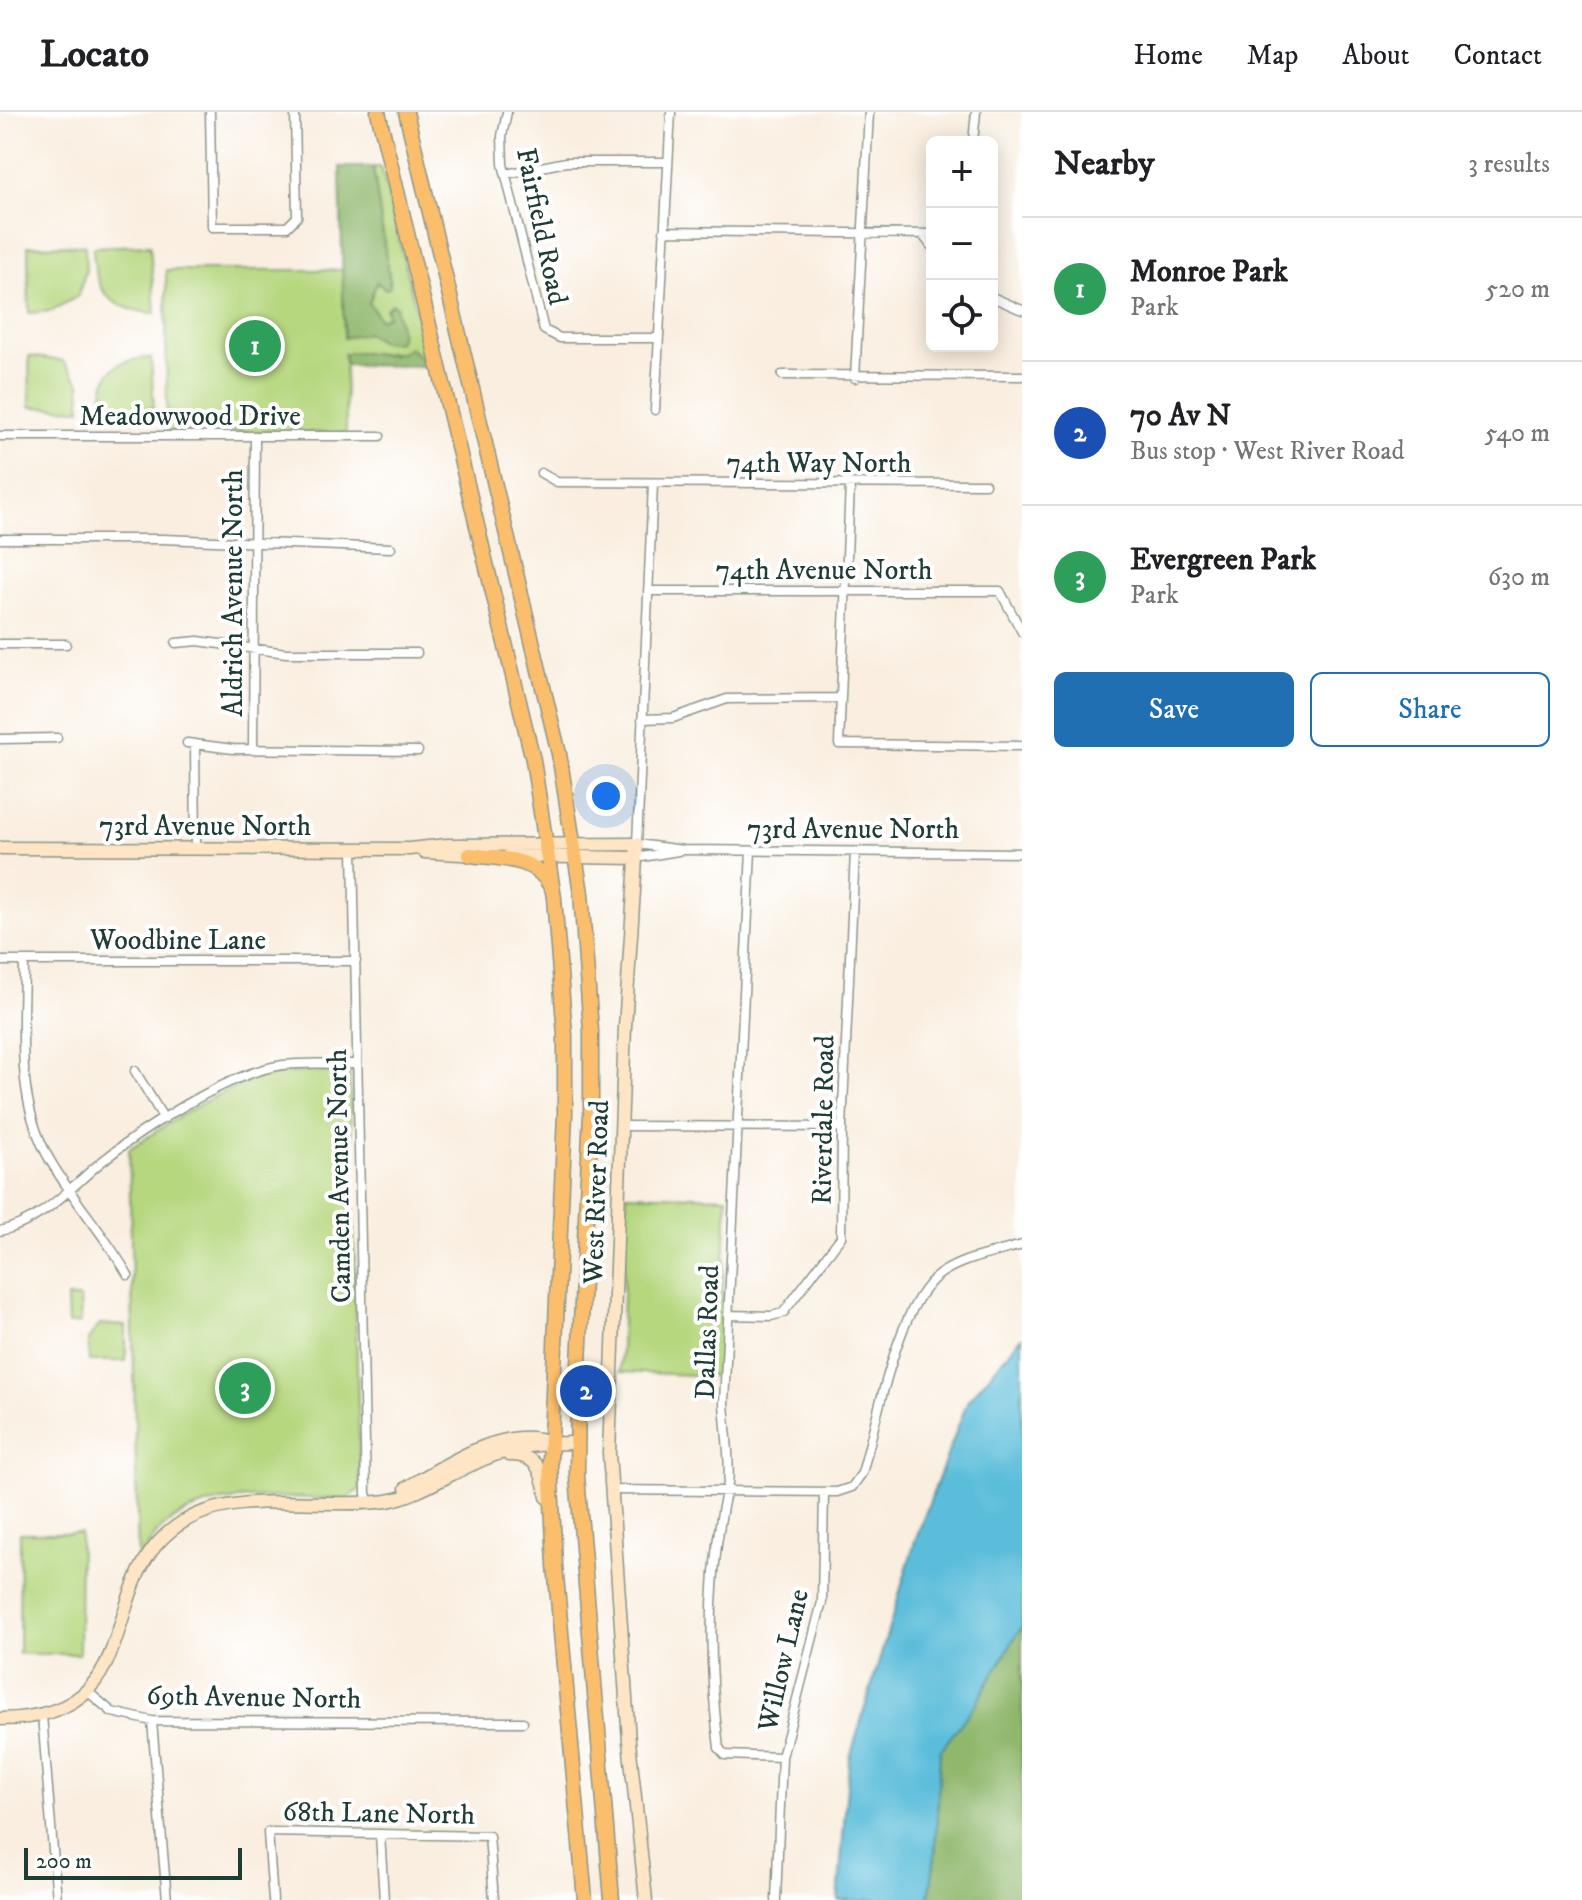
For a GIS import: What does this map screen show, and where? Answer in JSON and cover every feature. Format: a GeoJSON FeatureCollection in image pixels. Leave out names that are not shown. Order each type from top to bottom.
{"type":"FeatureCollection","features":[{"type":"Feature","properties":{"kind":"highway"},"geometry":{"type":"LineString","coordinates":[[371,112],[387,150]]}},
{"type":"Feature","properties":{"kind":"highway"},"geometry":{"type":"LineString","coordinates":[[378,112],[533,760],[554,893],[563,998],[565,1114],[550,1442],[552,1524],[585,1900]]}},
{"type":"Feature","properties":{"kind":"highway"},"geometry":{"type":"LineString","coordinates":[[406,112],[556,740],[576,850],[591,1031],[590,1151],[577,1443],[581,1553],[612,1900]]}},
{"type":"Feature","properties":{"kind":"highway"},"geometry":{"type":"LineString","coordinates":[[470,855],[531,865],[543,874],[554,893]]}},
{"type":"Feature","properties":{"kind":"street"},"geometry":{"type":"LineString","coordinates":[[210,112],[212,227],[287,227],[296,222],[295,112]]}},
{"type":"Feature","properties":{"kind":"street","name":"Fairfield Road"},"geometry":{"type":"LineString","coordinates":[[507,112],[501,145],[506,174],[542,325],[548,335],[560,338],[658,338]]}},
{"type":"Feature","properties":{"kind":"street"},"geometry":{"type":"LineString","coordinates":[[655,410],[671,112]]}},
{"type":"Feature","properties":{"kind":"street"},"geometry":{"type":"LineString","coordinates":[[855,378],[869,112]]}},
{"type":"Feature","properties":{"kind":"street"},"geometry":{"type":"LineString","coordinates":[[974,136],[976,112]]}},
{"type":"Feature","properties":{"kind":"street"},"geometry":{"type":"LineString","coordinates":[[506,174],[566,162],[668,162]]}},
{"type":"Feature","properties":{"kind":"street"},"geometry":{"type":"LineString","coordinates":[[664,231],[926,234]]}},
{"type":"Feature","properties":{"kind":"street"},"geometry":{"type":"LineString","coordinates":[[998,300],[1022,310]]}},
{"type":"Feature","properties":{"kind":"street"},"geometry":{"type":"LineString","coordinates":[[782,375],[855,378],[1022,376]]}},
{"type":"Feature","properties":{"kind":"street","name":"Meadowwood Drive"},"geometry":{"type":"LineString","coordinates":[[0,436],[380,436]]}},
{"type":"Feature","properties":{"kind":"street","name":"Aldrich Avenue North"},"geometry":{"type":"LineString","coordinates":[[196,849],[191,744],[253,750],[255,437]]}},
{"type":"Feature","properties":{"kind":"street","name":"74th Way North"},"geometry":{"type":"LineString","coordinates":[[541,473],[557,482],[985,484]]}},
{"type":"Feature","properties":{"kind":"street","name":"West River Road"},"geometry":{"type":"LineString","coordinates":[[646,1900],[629,1741],[610,1490],[609,1404],[653,484]]}},
{"type":"Feature","properties":{"kind":"street"},"geometry":{"type":"LineString","coordinates":[[850,485],[839,744],[1022,746]]}},
{"type":"Feature","properties":{"kind":"street"},"geometry":{"type":"LineString","coordinates":[[0,539],[163,539],[391,548]]}},
{"type":"Feature","properties":{"kind":"street","name":"74th Avenue North"},"geometry":{"type":"LineString","coordinates":[[648,591],[1000,591],[1022,632]]}},
{"type":"Feature","properties":{"kind":"street"},"geometry":{"type":"LineString","coordinates":[[176,643],[198,641],[286,653],[417,653]]}},
{"type":"Feature","properties":{"kind":"street"},"geometry":{"type":"LineString","coordinates":[[0,644],[66,644]]}},
{"type":"Feature","properties":{"kind":"street"},"geometry":{"type":"LineString","coordinates":[[642,719],[673,718],[727,699],[840,698]]}},
{"type":"Feature","properties":{"kind":"street"},"geometry":{"type":"LineString","coordinates":[[0,739],[57,738]]}},
{"type":"Feature","properties":{"kind":"street"},"geometry":{"type":"LineString","coordinates":[[253,750],[418,751]]}},
{"type":"Feature","properties":{"kind":"street","name":"73rd Avenue North"},"geometry":{"type":"LineString","coordinates":[[0,848],[576,850],[637,844],[683,850],[1022,853]]}},
{"type":"Feature","properties":{"kind":"street","name":"Camden Avenue North"},"geometry":{"type":"LineString","coordinates":[[353,849],[366,1490],[369,1502]]}},
{"type":"Feature","properties":{"kind":"street","name":"73rd Avenue North"},"geometry":{"type":"LineString","coordinates":[[409,849],[470,855],[548,850]]}},
{"type":"Feature","properties":{"kind":"street","name":"73rd Avenue North"},"geometry":{"type":"LineString","coordinates":[[576,850],[636,858],[683,850]]}},
{"type":"Feature","properties":{"kind":"street","name":"Dallas Road"},"geometry":{"type":"LineString","coordinates":[[751,851],[724,1403],[728,1483],[724,1491],[716,1549],[712,1665],[719,1748],[725,1755],[782,1757]]}},
{"type":"Feature","properties":{"kind":"street","name":"Riverdale Road"},"geometry":{"type":"LineString","coordinates":[[728,1315],[771,1316],[783,1313],[836,1246],[842,1227],[842,1127],[855,852]]}},
{"type":"Feature","properties":{"kind":"street","name":"Woodbine Lane"},"geometry":{"type":"LineString","coordinates":[[0,961],[356,961]]}},
{"type":"Feature","properties":{"kind":"street"},"geometry":{"type":"LineString","coordinates":[[24,961],[24,1066],[30,1112],[47,1155],[128,1275]]}},
{"type":"Feature","properties":{"kind":"street"},"geometry":{"type":"LineString","coordinates":[[0,1231],[41,1214],[116,1151],[164,1119],[248,1074],[266,1068],[357,1064]]}},
{"type":"Feature","properties":{"kind":"street"},"geometry":{"type":"LineString","coordinates":[[135,1071],[164,1119]]}},
{"type":"Feature","properties":{"kind":"street"},"geometry":{"type":"LineString","coordinates":[[622,1126],[842,1127]]}},
{"type":"Feature","properties":{"kind":"street"},"geometry":{"type":"LineString","coordinates":[[610,1490],[824,1492],[852,1487],[862,1473],[906,1321],[919,1294],[954,1266],[1022,1245]]}},
{"type":"Feature","properties":{"kind":"street"},"geometry":{"type":"LineString","coordinates":[[369,1502],[406,1488],[486,1447],[535,1436],[550,1442]]}},
{"type":"Feature","properties":{"kind":"street"},"geometry":{"type":"LineString","coordinates":[[0,1719],[42,1715],[70,1703],[99,1677],[116,1647],[138,1570],[159,1541],[183,1521],[215,1508],[239,1504],[369,1502],[402,1496],[503,1451],[550,1442],[577,1443]]}},
{"type":"Feature","properties":{"kind":"street"},"geometry":{"type":"LineString","coordinates":[[474,1463],[516,1455],[537,1464],[542,1470],[552,1524]]}},
{"type":"Feature","properties":{"kind":"street","name":"Willow Lane"},"geometry":{"type":"LineString","coordinates":[[776,1900],[782,1757],[822,1602],[824,1492]]}},
{"type":"Feature","properties":{"kind":"street","name":"69th Avenue North"},"geometry":{"type":"LineString","coordinates":[[86,1690],[112,1712],[152,1721],[523,1722]]}},
{"type":"Feature","properties":{"kind":"street"},"geometry":{"type":"LineString","coordinates":[[42,1715],[57,1900]]}},
{"type":"Feature","properties":{"kind":"street"},"geometry":{"type":"LineString","coordinates":[[152,1721],[167,1900]]}},
{"type":"Feature","properties":{"kind":"street","name":"68th Lane North"},"geometry":{"type":"LineString","coordinates":[[273,1900],[268,1832],[489,1836],[494,1900]]}},
{"type":"Feature","properties":{"kind":"street"},"geometry":{"type":"LineString","coordinates":[[380,1834],[384,1900]]}},
{"type":"Feature","properties":{"kind":"green space"},"geometry":{"type":"Polygon","coordinates":[[[340,167],[373,167],[390,283],[389,288],[385,289],[377,282],[369,303],[379,319],[388,316],[386,309],[392,304],[396,307],[401,335],[398,342],[382,342],[366,333],[344,338],[340,167]]]}},
{"type":"Feature","properties":{"kind":"green space"},"geometry":{"type":"Polygon","coordinates":[[[373,167],[381,167],[430,366],[421,366],[421,357],[403,353],[345,354],[346,433],[167,431],[166,270],[343,270],[344,338],[366,332],[382,342],[401,335],[396,307],[384,319],[379,319],[369,303],[377,282],[390,283],[373,167]]]}},
{"type":"Feature","properties":{"kind":"green space"},"geometry":{"type":"Polygon","coordinates":[[[85,245],[86,270],[78,296],[51,311],[29,313],[28,246],[85,245]]]}},
{"type":"Feature","properties":{"kind":"green space"},"geometry":{"type":"Polygon","coordinates":[[[150,245],[155,313],[116,303],[101,287],[94,263],[93,247],[150,245]]]}},
{"type":"Feature","properties":{"kind":"green space"},"geometry":{"type":"Polygon","coordinates":[[[409,348],[421,357],[421,366],[345,365],[344,354],[361,352],[385,355],[409,348]]]}},
{"type":"Feature","properties":{"kind":"green space"},"geometry":{"type":"Polygon","coordinates":[[[29,356],[63,361],[80,383],[81,409],[30,407],[29,356]]]}},
{"type":"Feature","properties":{"kind":"green space"},"geometry":{"type":"Polygon","coordinates":[[[151,358],[154,408],[102,409],[104,385],[113,370],[128,361],[151,358]]]}},
{"type":"Feature","properties":{"kind":"green space"},"geometry":{"type":"Polygon","coordinates":[[[293,1072],[350,1072],[360,1489],[347,1499],[249,1498],[201,1507],[179,1516],[160,1530],[138,1561],[129,1149],[236,1086],[293,1072]]]}},
{"type":"Feature","properties":{"kind":"green space"},"geometry":{"type":"Polygon","coordinates":[[[627,1194],[727,1197],[719,1376],[620,1372],[627,1194]]]}},
{"type":"Feature","properties":{"kind":"green space"},"geometry":{"type":"Polygon","coordinates":[[[67,1298],[80,1298],[81,1323],[68,1324],[67,1298]]]}},
{"type":"Feature","properties":{"kind":"green space"},"geometry":{"type":"Polygon","coordinates":[[[100,1324],[126,1326],[126,1361],[89,1361],[88,1340],[100,1324]]]}},
{"type":"Feature","properties":{"kind":"green space"},"geometry":{"type":"Polygon","coordinates":[[[20,1533],[80,1533],[79,1654],[19,1654],[20,1533]]]}},
{"type":"Feature","properties":{"kind":"green space"},"geometry":{"type":"Polygon","coordinates":[[[1022,1626],[1022,1900],[929,1900],[935,1856],[940,1751],[975,1705],[1022,1626]]]}},
{"type":"Feature","properties":{"kind":"water"},"geometry":{"type":"Polygon","coordinates":[[[1022,1337],[1022,1626],[975,1705],[940,1751],[935,1856],[929,1900],[838,1900],[849,1761],[915,1541],[968,1400],[1022,1337]]]}},
{"type":"Feature","properties":{"kind":"place","name":"Monroe Park"},"geometry":{"type":"Point","coordinates":[255,346]}},
{"type":"Feature","properties":{"kind":"place","name":"Evergreen Park"},"geometry":{"type":"Point","coordinates":[245,1388]}},
{"type":"Feature","properties":{"kind":"place","name":"70 Av N"},"geometry":{"type":"Point","coordinates":[586,1391]}}]}
